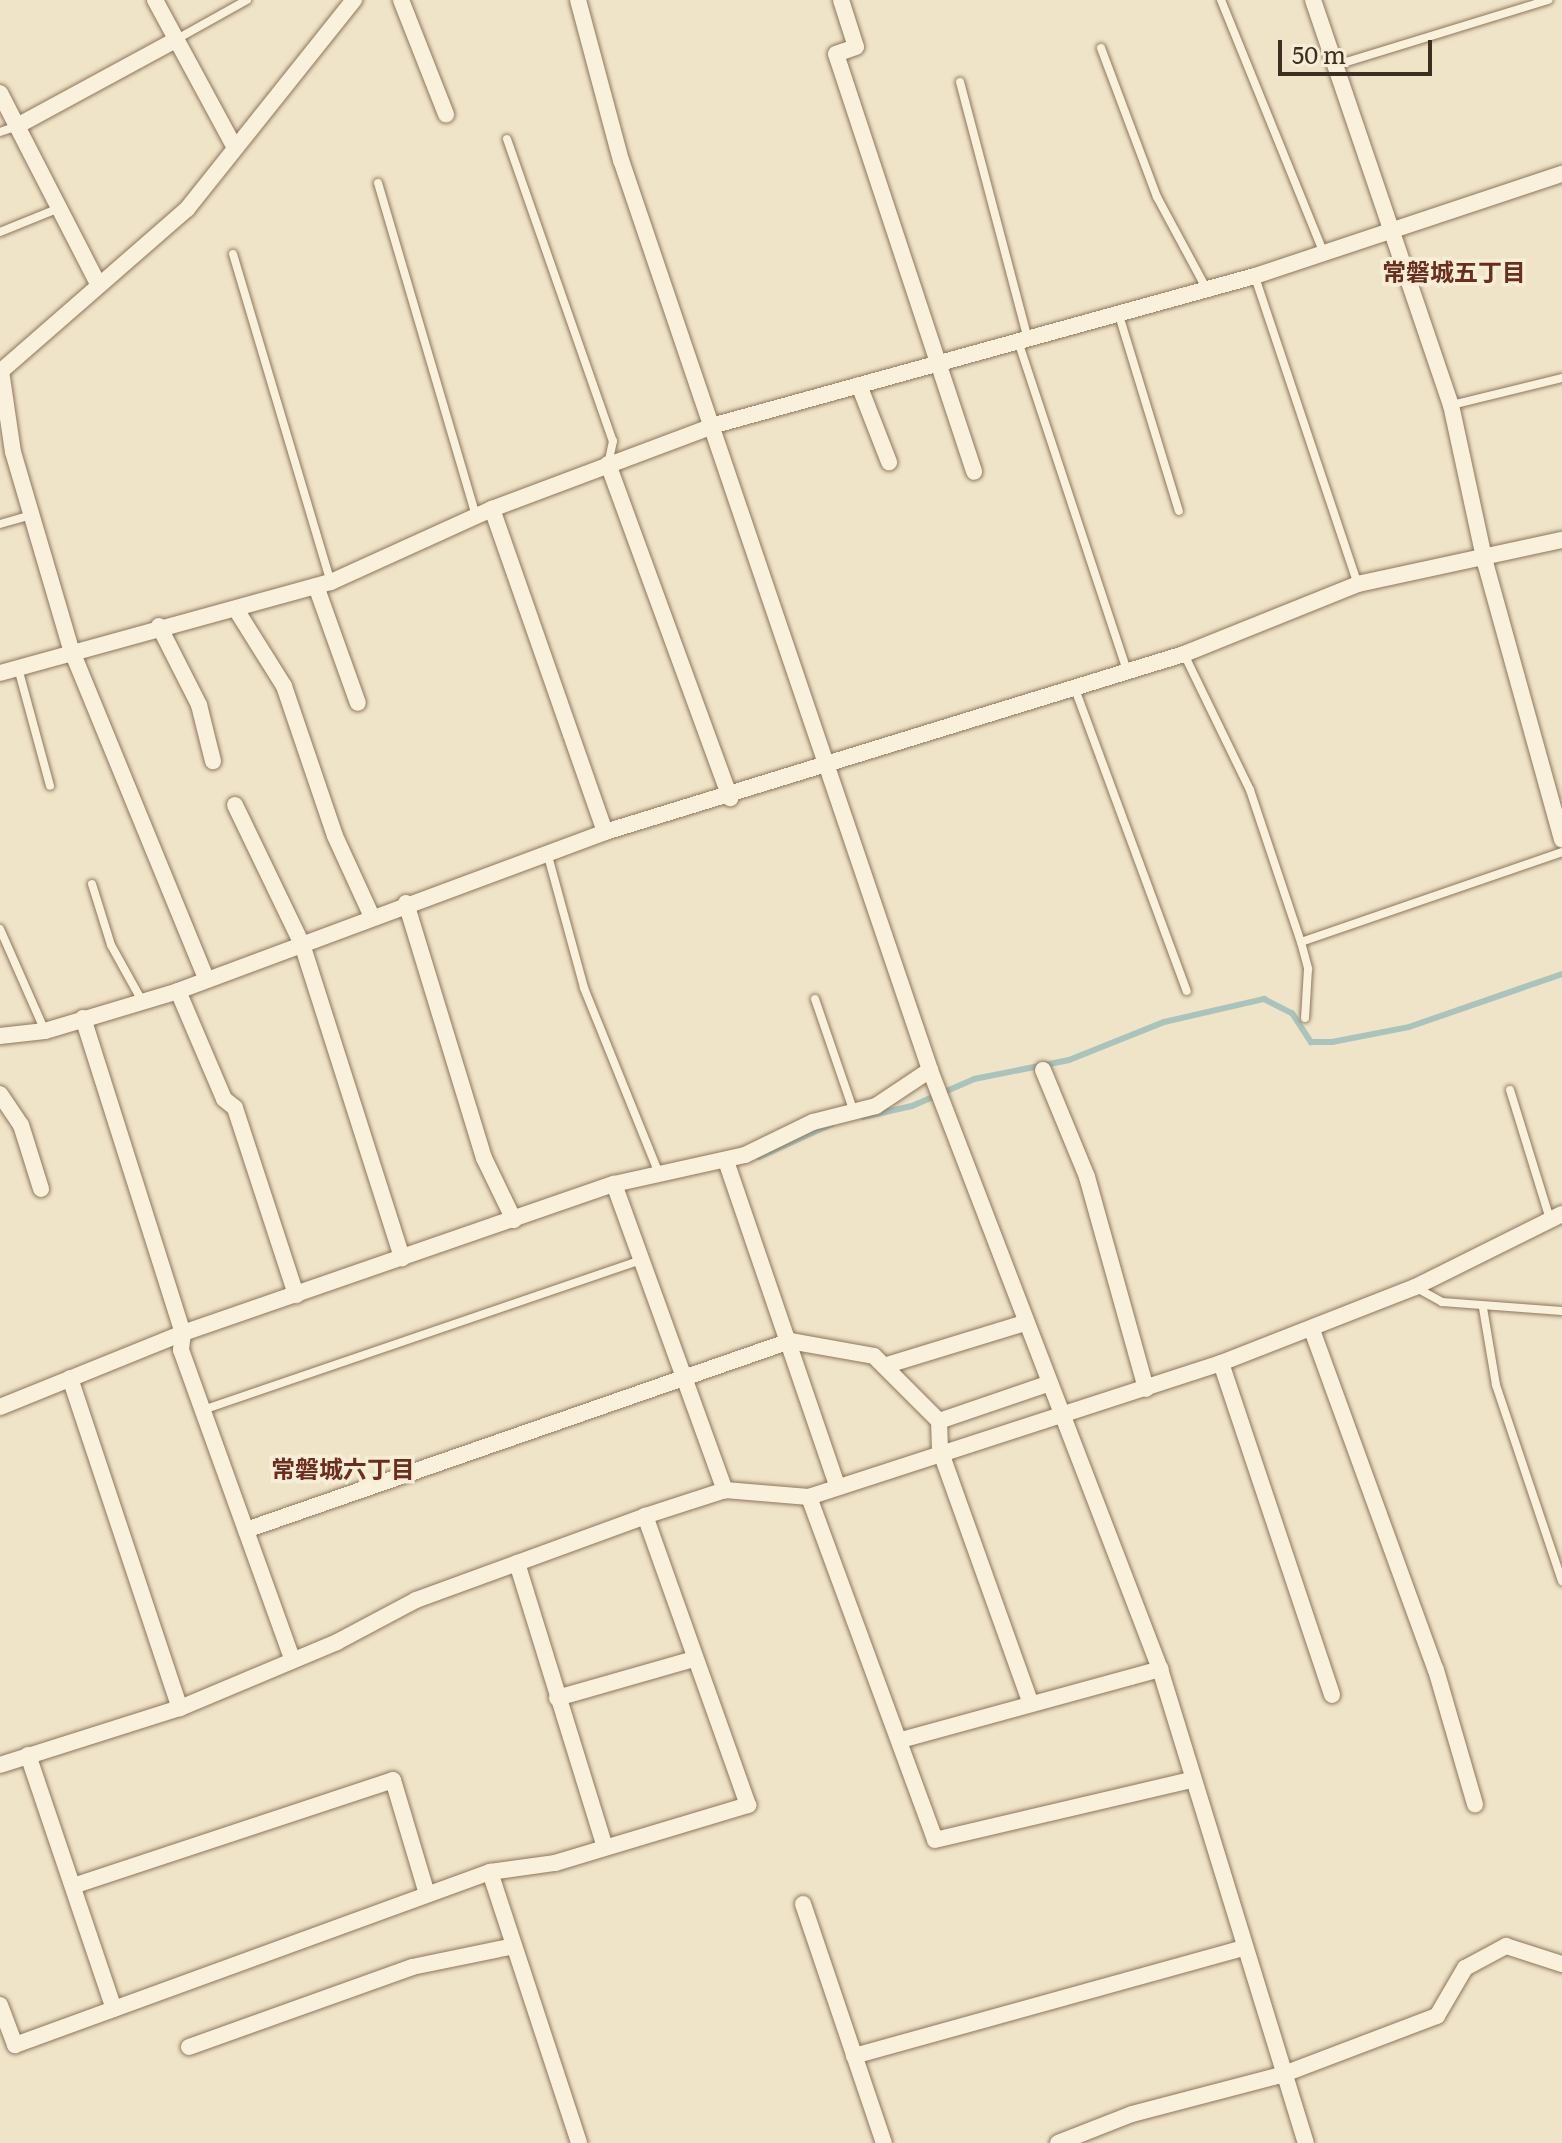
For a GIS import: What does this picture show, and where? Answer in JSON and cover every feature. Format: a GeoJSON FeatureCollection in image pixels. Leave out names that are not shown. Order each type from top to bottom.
{"type":"FeatureCollection","features":[{"type":"Feature","properties":{"kind":"street"},"geometry":{"type":"LineString","coordinates":[[155,0],[235,148]]}},
{"type":"Feature","properties":{"kind":"street"},"geometry":{"type":"LineString","coordinates":[[206,978],[71,649],[34,514],[13,452],[0,372],[187,209],[354,0]]}},
{"type":"Feature","properties":{"kind":"street"},"geometry":{"type":"LineString","coordinates":[[401,0],[446,114]]}},
{"type":"Feature","properties":{"kind":"street"},"geometry":{"type":"LineString","coordinates":[[578,0],[621,160],[715,425],[930,1070],[1060,1418],[1160,1669],[1190,1780],[1306,2143]]}},
{"type":"Feature","properties":{"kind":"street"},"geometry":{"type":"LineString","coordinates":[[841,0],[856,47],[836,54],[974,472]]}},
{"type":"Feature","properties":{"kind":"street"},"geometry":{"type":"LineString","coordinates":[[1313,0],[1340,64],[1392,232],[1451,405],[1485,562],[1562,840]]}},
{"type":"Feature","properties":{"kind":"street"},"geometry":{"type":"LineString","coordinates":[[17,126],[177,39]]}},
{"type":"Feature","properties":{"kind":"street"},"geometry":{"type":"LineString","coordinates":[[0,93],[98,284]]}},
{"type":"Feature","properties":{"kind":"street"},"geometry":{"type":"LineString","coordinates":[[0,673],[71,649],[159,626],[237,611],[324,584],[492,509],[715,425],[1022,337],[1255,276],[1562,174]]}},
{"type":"Feature","properties":{"kind":"street"},"geometry":{"type":"LineString","coordinates":[[859,385],[889,462]]}},
{"type":"Feature","properties":{"kind":"street"},"geometry":{"type":"LineString","coordinates":[[608,464],[730,798]]}},
{"type":"Feature","properties":{"kind":"street"},"geometry":{"type":"LineString","coordinates":[[492,509],[605,832]]}},
{"type":"Feature","properties":{"kind":"street"},"geometry":{"type":"LineString","coordinates":[[0,1036],[45,1031],[178,991],[406,903],[548,856],[605,832],[730,798],[1184,654],[1358,584],[1485,562],[1562,540]]}},
{"type":"Feature","properties":{"kind":"street"},"geometry":{"type":"LineString","coordinates":[[324,584],[358,703]]}},
{"type":"Feature","properties":{"kind":"street"},"geometry":{"type":"LineString","coordinates":[[237,611],[284,686],[335,836],[372,917]]}},
{"type":"Feature","properties":{"kind":"street"},"geometry":{"type":"LineString","coordinates":[[159,626],[199,705],[213,761]]}},
{"type":"Feature","properties":{"kind":"street"},"geometry":{"type":"LineString","coordinates":[[235,805],[302,944],[402,1258]]}},
{"type":"Feature","properties":{"kind":"street"},"geometry":{"type":"LineString","coordinates":[[406,903],[484,1158],[514,1220]]}},
{"type":"Feature","properties":{"kind":"street"},"geometry":{"type":"LineString","coordinates":[[178,991],[224,1099],[235,1108],[296,1295]]}},
{"type":"Feature","properties":{"kind":"street"},"geometry":{"type":"LineString","coordinates":[[83,1018],[183,1333],[181,1350],[292,1659]]}},
{"type":"Feature","properties":{"kind":"street"},"geometry":{"type":"LineString","coordinates":[[0,1407],[183,1333],[614,1184],[726,1161],[876,1106],[930,1070]]}},
{"type":"Feature","properties":{"kind":"street"},"geometry":{"type":"LineString","coordinates":[[1043,1070],[1087,1177],[1146,1389]]}},
{"type":"Feature","properties":{"kind":"street"},"geometry":{"type":"LineString","coordinates":[[0,1094],[21,1125],[41,1189]]}},
{"type":"Feature","properties":{"kind":"street"},"geometry":{"type":"LineString","coordinates":[[726,1161],[837,1486]]}},
{"type":"Feature","properties":{"kind":"street"},"geometry":{"type":"LineString","coordinates":[[614,1184],[725,1490]]}},
{"type":"Feature","properties":{"kind":"street"},"geometry":{"type":"LineString","coordinates":[[0,1765],[180,1708],[517,1563],[645,1516],[725,1490],[809,1497],[940,1450],[1060,1418],[1221,1363],[1312,1330],[1415,1287],[1556,1217]]}},
{"type":"Feature","properties":{"kind":"street"},"geometry":{"type":"LineString","coordinates":[[884,1366],[1025,1323]]}},
{"type":"Feature","properties":{"kind":"street"},"geometry":{"type":"LineString","coordinates":[[1312,1330],[1436,1670],[1475,1804]]}},
{"type":"Feature","properties":{"kind":"street"},"geometry":{"type":"LineString","coordinates":[[246,1530],[790,1341],[874,1356],[939,1421],[940,1450],[1030,1702]]}},
{"type":"Feature","properties":{"kind":"street"},"geometry":{"type":"LineString","coordinates":[[1221,1363],[1332,1695]]}},
{"type":"Feature","properties":{"kind":"street"},"geometry":{"type":"LineString","coordinates":[[70,1378],[180,1708]]}},
{"type":"Feature","properties":{"kind":"street"},"geometry":{"type":"LineString","coordinates":[[939,1421],[1047,1384]]}},
{"type":"Feature","properties":{"kind":"street"},"geometry":{"type":"LineString","coordinates":[[809,1497],[901,1740],[935,1840],[1190,1780]]}},
{"type":"Feature","properties":{"kind":"street"},"geometry":{"type":"LineString","coordinates":[[0,2005],[15,2045],[490,1872],[605,1847],[748,1805],[645,1516]]}},
{"type":"Feature","properties":{"kind":"street"},"geometry":{"type":"LineString","coordinates":[[517,1563],[605,1847]]}},
{"type":"Feature","properties":{"kind":"street"},"geometry":{"type":"LineString","coordinates":[[557,1698],[694,1659]]}},
{"type":"Feature","properties":{"kind":"street"},"geometry":{"type":"LineString","coordinates":[[901,1740],[1030,1702],[1160,1669]]}},
{"type":"Feature","properties":{"kind":"street"},"geometry":{"type":"LineString","coordinates":[[28,1755],[114,2009]]}},
{"type":"Feature","properties":{"kind":"street"},"geometry":{"type":"LineString","coordinates":[[73,1886],[393,1780],[427,1894]]}},
{"type":"Feature","properties":{"kind":"street"},"geometry":{"type":"LineString","coordinates":[[490,1872],[579,2143]]}},
{"type":"Feature","properties":{"kind":"street"},"geometry":{"type":"LineString","coordinates":[[803,1904],[884,2143]]}},
{"type":"Feature","properties":{"kind":"street"},"geometry":{"type":"LineString","coordinates":[[189,2047],[412,1967],[514,1946]]}},
{"type":"Feature","properties":{"kind":"street"},"geometry":{"type":"LineString","coordinates":[[1058,2143],[1132,2114],[1284,2074],[1437,2016],[1465,1968],[1506,1946],[1562,1964]]}},
{"type":"Feature","properties":{"kind":"street"},"geometry":{"type":"LineString","coordinates":[[854,2056],[1243,1948]]}},
{"type":"Feature","properties":{"kind":"lane"},"geometry":{"type":"LineString","coordinates":[[177,39],[247,0]]}},
{"type":"Feature","properties":{"kind":"lane"},"geometry":{"type":"LineString","coordinates":[[1221,0],[1323,251]]}},
{"type":"Feature","properties":{"kind":"lane"},"geometry":{"type":"LineString","coordinates":[[1340,64],[1548,0]]}},
{"type":"Feature","properties":{"kind":"lane"},"geometry":{"type":"LineString","coordinates":[[1101,48],[1157,197],[1206,288]]}},
{"type":"Feature","properties":{"kind":"lane"},"geometry":{"type":"LineString","coordinates":[[960,82],[1022,337],[1127,672]]}},
{"type":"Feature","properties":{"kind":"lane"},"geometry":{"type":"LineString","coordinates":[[0,132],[17,126]]}},
{"type":"Feature","properties":{"kind":"lane"},"geometry":{"type":"LineString","coordinates":[[507,139],[613,441],[608,464]]}},
{"type":"Feature","properties":{"kind":"lane"},"geometry":{"type":"LineString","coordinates":[[378,183],[476,516]]}},
{"type":"Feature","properties":{"kind":"lane"},"geometry":{"type":"LineString","coordinates":[[0,232],[59,208]]}},
{"type":"Feature","properties":{"kind":"lane"},"geometry":{"type":"LineString","coordinates":[[233,254],[324,584]]}},
{"type":"Feature","properties":{"kind":"lane"},"geometry":{"type":"LineString","coordinates":[[1255,276],[1358,584]]}},
{"type":"Feature","properties":{"kind":"lane"},"geometry":{"type":"LineString","coordinates":[[1118,312],[1179,511]]}},
{"type":"Feature","properties":{"kind":"lane"},"geometry":{"type":"LineString","coordinates":[[1451,405],[1562,378]]}},
{"type":"Feature","properties":{"kind":"lane"},"geometry":{"type":"LineString","coordinates":[[0,524],[34,514]]}},
{"type":"Feature","properties":{"kind":"lane"},"geometry":{"type":"LineString","coordinates":[[1184,654],[1250,790],[1301,942],[1308,969],[1305,1018]]}},
{"type":"Feature","properties":{"kind":"lane"},"geometry":{"type":"LineString","coordinates":[[18,667],[50,786]]}},
{"type":"Feature","properties":{"kind":"lane"},"geometry":{"type":"LineString","coordinates":[[1075,689],[1187,991]]}},
{"type":"Feature","properties":{"kind":"lane"},"geometry":{"type":"LineString","coordinates":[[1301,942],[1562,852]]}},
{"type":"Feature","properties":{"kind":"lane"},"geometry":{"type":"LineString","coordinates":[[548,856],[584,988],[660,1175]]}},
{"type":"Feature","properties":{"kind":"lane"},"geometry":{"type":"LineString","coordinates":[[92,884],[111,945],[142,1001]]}},
{"type":"Feature","properties":{"kind":"lane"},"geometry":{"type":"LineString","coordinates":[[0,929],[45,1031]]}},
{"type":"Feature","properties":{"kind":"lane"},"geometry":{"type":"LineString","coordinates":[[815,999],[854,1112]]}},
{"type":"Feature","properties":{"kind":"lane"},"geometry":{"type":"LineString","coordinates":[[1510,1090],[1556,1217]]}},
{"type":"Feature","properties":{"kind":"lane"},"geometry":{"type":"LineString","coordinates":[[203,1410],[641,1260]]}},
{"type":"Feature","properties":{"kind":"lane"},"geometry":{"type":"LineString","coordinates":[[1415,1287],[1442,1302],[1483,1308],[1562,1311]]}},
{"type":"Feature","properties":{"kind":"lane"},"geometry":{"type":"LineString","coordinates":[[1483,1308],[1496,1385],[1562,1581]]}},
{"type":"Feature","properties":{"kind":"waterway"},"geometry":{"type":"LineString","coordinates":[[863,1117],[912,1106],[974,1079],[1069,1060],[1164,1022],[1264,999],[1292,1013],[1311,1042],[1332,1042],[1409,1027],[1562,974]]}},
{"type":"Feature","properties":{"kind":"waterway"},"geometry":{"type":"LineString","coordinates":[[759,1157],[832,1124]]}},
{"type":"Feature","properties":{"kind":"district","name":"常磐城五丁目"},"geometry":{"type":"Point","coordinates":[1454,271]}},
{"type":"Feature","properties":{"kind":"district","name":"常磐城六丁目"},"geometry":{"type":"Point","coordinates":[343,1468]}}]}
